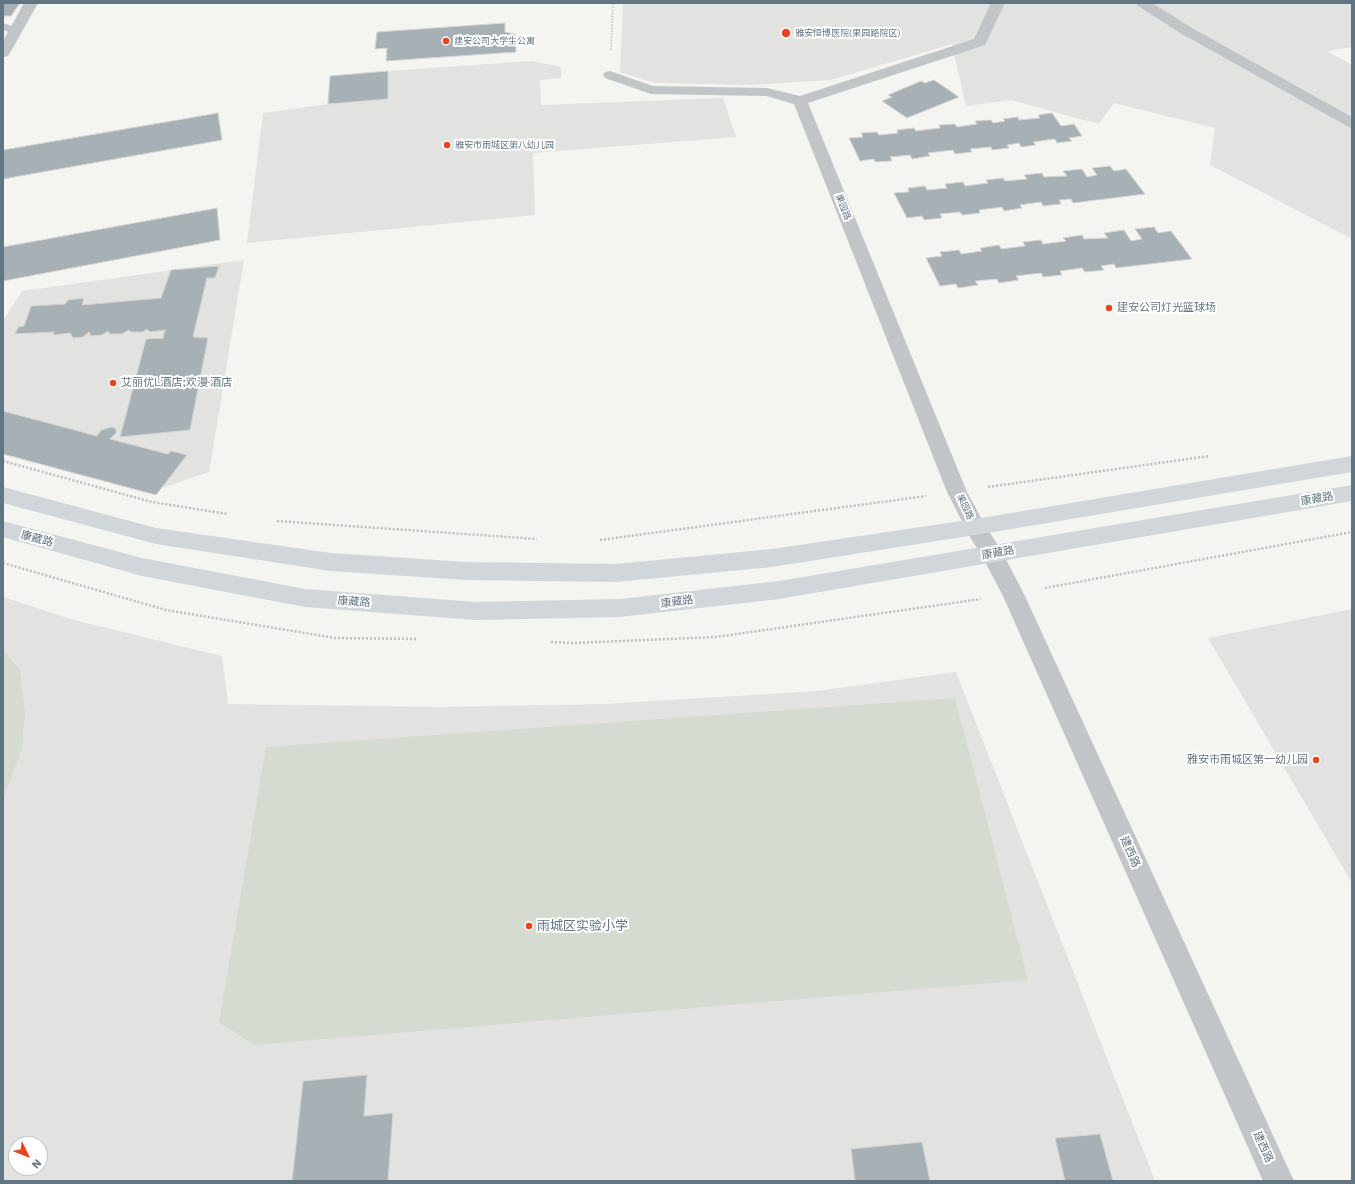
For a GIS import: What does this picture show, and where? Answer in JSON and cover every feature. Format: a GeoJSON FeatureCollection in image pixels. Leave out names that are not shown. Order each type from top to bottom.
{"type":"FeatureCollection","features":[{"type":"Feature","properties":{"kind":"main road"},"geometry":{"type":"LineString","coordinates":[[3,495],[156,536],[331,562],[466,571],[616,573],[772,558],[975,527],[1352,464]]}},
{"type":"Feature","properties":{"kind":"main road","name":"康藏路"},"geometry":{"type":"LineString","coordinates":[[3,529],[142,567],[305,598],[476,611],[620,608],[779,590],[1352,493]]}},
{"type":"Feature","properties":{"kind":"street"},"geometry":{"type":"LineString","coordinates":[[3,53],[31,3]]}},
{"type":"Feature","properties":{"kind":"street"},"geometry":{"type":"LineString","coordinates":[[610,75],[651,90],[767,92],[800,101],[980,42],[998,3]]}},
{"type":"Feature","properties":{"kind":"street"},"geometry":{"type":"LineString","coordinates":[[1144,3],[1187,31],[1352,123]]}},
{"type":"Feature","properties":{"kind":"street","name":"果园路"},"geometry":{"type":"LineString","coordinates":[[800,101],[957,492],[975,527]]}},
{"type":"Feature","properties":{"kind":"street","name":"建西路"},"geometry":{"type":"LineString","coordinates":[[975,527],[992,554],[1013,594],[1279,1181]]}},
{"type":"Feature","properties":{"kind":"lane"},"geometry":{"type":"LineString","coordinates":[[3,26],[7,26],[16,31]]}},
{"type":"Feature","properties":{"kind":"path"},"geometry":{"type":"LineString","coordinates":[[610,75],[612,3]]}},
{"type":"Feature","properties":{"kind":"path"},"geometry":{"type":"LineString","coordinates":[[599,540],[957,492],[1210,456]]}},
{"type":"Feature","properties":{"kind":"path"},"geometry":{"type":"LineString","coordinates":[[3,461],[152,502],[235,516]]}},
{"type":"Feature","properties":{"kind":"path"},"geometry":{"type":"LineString","coordinates":[[273,521],[544,540]]}},
{"type":"Feature","properties":{"kind":"shaded area"},"geometry":{"type":"Polygon","coordinates":[[[623,3],[1352,3],[1352,47],[1327,51],[1352,65],[1352,239],[1210,165],[1215,128],[1114,103],[1099,124],[1011,100],[966,106],[952,44],[831,80],[751,85],[655,83],[620,72],[623,3]]]}},
{"type":"Feature","properties":{"kind":"shaded area","name":"雅安市雨城区第八幼儿园"},"geometry":{"type":"Polygon","coordinates":[[[531,61],[561,67],[561,78],[540,80],[541,105],[723,98],[736,137],[533,153],[535,215],[247,243],[263,113],[328,104],[387,99],[388,71],[531,61]]]}},
{"type":"Feature","properties":{"kind":"shaded area","name":"艾丽优L酒店;欢漫·酒店"},"geometry":{"type":"Polygon","coordinates":[[[244,260],[209,472],[162,488],[3,446],[3,321],[22,291],[244,260]]]}},
{"type":"Feature","properties":{"kind":"shaded area","name":"雨城区实验小学"},"geometry":{"type":"Polygon","coordinates":[[[3,597],[74,620],[222,656],[228,704],[440,707],[605,704],[817,691],[956,672],[1155,1181],[3,1181],[3,597]]]}},
{"type":"Feature","properties":{"kind":"shaded area","name":"雅安市雨城区第一幼儿园"},"geometry":{"type":"Polygon","coordinates":[[[1352,609],[1352,883],[1208,638],[1352,609]]]}},
{"type":"Feature","properties":{"kind":"shaded area"},"geometry":{"type":"Polygon","coordinates":[[[3,650],[20,670],[25,712],[22,749],[3,799],[3,650]]]}},
{"type":"Feature","properties":{"kind":"shaded area"},"geometry":{"type":"Polygon","coordinates":[[[955,698],[1028,980],[254,1045],[219,1022],[266,747],[955,698]]]}},
{"type":"Feature","properties":{"kind":"building"},"geometry":{"type":"Polygon","coordinates":[[[3,3],[20,3],[11,16],[3,16],[3,3]]]}},
{"type":"Feature","properties":{"kind":"building","name":"建安公司大学生公寓"},"geometry":{"type":"Polygon","coordinates":[[[505,23],[505,32],[515,34],[516,52],[386,61],[387,48],[375,49],[377,32],[505,23]]]}},
{"type":"Feature","properties":{"kind":"building"},"geometry":{"type":"Polygon","coordinates":[[[388,71],[388,99],[328,104],[330,76],[388,71]]]}},
{"type":"Feature","properties":{"kind":"building"},"geometry":{"type":"Polygon","coordinates":[[[934,80],[959,97],[907,118],[882,101],[892,97],[888,95],[921,81],[925,83],[934,80]]]}},
{"type":"Feature","properties":{"kind":"building"},"geometry":{"type":"Polygon","coordinates":[[[218,113],[222,140],[3,179],[3,150],[218,113]]]}},
{"type":"Feature","properties":{"kind":"building"},"geometry":{"type":"Polygon","coordinates":[[[1052,113],[1061,126],[1074,124],[1082,136],[1069,138],[1072,141],[1057,143],[1055,139],[1033,142],[1036,145],[1021,147],[1019,143],[1007,145],[1009,148],[992,150],[991,147],[970,149],[972,152],[955,154],[953,150],[928,153],[930,156],[912,159],[910,155],[890,157],[892,161],[875,162],[874,159],[860,161],[849,138],[863,137],[861,133],[877,132],[879,135],[898,133],[897,130],[914,128],[916,131],[940,128],[939,125],[955,124],[957,127],[977,124],[975,121],[991,120],[993,123],[1005,121],[1003,119],[1018,117],[1019,120],[1040,118],[1038,115],[1052,113]]]}},
{"type":"Feature","properties":{"kind":"building"},"geometry":{"type":"Polygon","coordinates":[[[1110,166],[1114,171],[1126,169],[1145,194],[1073,203],[1071,199],[1059,200],[1061,204],[1043,206],[1041,202],[1020,205],[1022,208],[1004,211],[1002,207],[979,210],[980,213],[962,215],[960,212],[940,214],[942,218],[924,220],[922,216],[907,218],[894,193],[909,192],[908,188],[925,186],[927,190],[947,188],[945,184],[963,182],[965,186],[988,183],[986,180],[1003,178],[1005,181],[1027,179],[1024,175],[1042,173],[1044,177],[1067,176],[1063,171],[1082,169],[1087,177],[1097,175],[1092,168],[1110,166]]]}},
{"type":"Feature","properties":{"kind":"building"},"geometry":{"type":"Polygon","coordinates":[[[217,208],[220,240],[3,281],[3,247],[217,208]]]}},
{"type":"Feature","properties":{"kind":"building"},"geometry":{"type":"Polygon","coordinates":[[[1154,227],[1158,233],[1171,231],[1192,259],[1116,268],[1114,264],[1101,266],[1104,270],[1085,272],[1082,268],[1060,271],[1062,275],[1043,277],[1041,273],[1016,276],[1019,280],[999,283],[997,279],[975,281],[978,285],[958,288],[956,284],[940,286],[926,258],[942,256],[940,252],[959,250],[961,254],[982,251],[980,248],[999,245],[1001,249],[1025,246],[1023,242],[1041,240],[1043,244],[1066,241],[1063,238],[1082,235],[1084,239],[1108,238],[1104,233],[1124,230],[1131,241],[1142,239],[1135,229],[1154,227]]]}},
{"type":"Feature","properties":{"kind":"building"},"geometry":{"type":"Polygon","coordinates":[[[219,266],[215,278],[207,278],[193,337],[208,338],[190,430],[120,437],[146,339],[163,338],[165,330],[150,332],[147,329],[143,332],[131,332],[129,330],[122,334],[110,334],[108,331],[102,335],[91,336],[89,332],[83,337],[73,338],[70,333],[53,335],[54,332],[15,334],[18,327],[24,326],[31,306],[65,304],[68,300],[84,298],[82,305],[161,298],[171,270],[219,266]]]}},
{"type":"Feature","properties":{"kind":"building"},"geometry":{"type":"Polygon","coordinates":[[[3,411],[97,436],[101,430],[112,427],[116,429],[116,433],[110,439],[168,454],[171,451],[187,455],[156,495],[3,454],[3,411]]]}},
{"type":"Feature","properties":{"kind":"building"},"geometry":{"type":"Polygon","coordinates":[[[367,1075],[364,1116],[393,1113],[388,1181],[292,1181],[303,1081],[367,1075]]]}},
{"type":"Feature","properties":{"kind":"building"},"geometry":{"type":"Polygon","coordinates":[[[1100,1134],[1113,1181],[1065,1181],[1055,1138],[1100,1134]]]}},
{"type":"Feature","properties":{"kind":"building"},"geometry":{"type":"Polygon","coordinates":[[[922,1142],[930,1181],[855,1181],[851,1149],[922,1142]]]}},
{"type":"Feature","properties":{"kind":"place","name":"雅安恒博医院(果园路院区)"},"geometry":{"type":"Point","coordinates":[786,33]}},
{"type":"Feature","properties":{"kind":"place","name":"建安公司大学生公寓"},"geometry":{"type":"Point","coordinates":[446,41]}},
{"type":"Feature","properties":{"kind":"place","name":"雅安市雨城区第八幼儿园"},"geometry":{"type":"Point","coordinates":[447,145]}},
{"type":"Feature","properties":{"kind":"place","name":"建安公司灯光篮球场"},"geometry":{"type":"Point","coordinates":[1109,308]}},
{"type":"Feature","properties":{"kind":"place","name":"艾丽优L酒店;欢漫·酒店"},"geometry":{"type":"Point","coordinates":[113,383]}},
{"type":"Feature","properties":{"kind":"place","name":"雅安市雨城区第一幼儿园"},"geometry":{"type":"Point","coordinates":[1316,760]}},
{"type":"Feature","properties":{"kind":"place","name":"雨城区实验小学"},"geometry":{"type":"Point","coordinates":[529,926]}}]}
